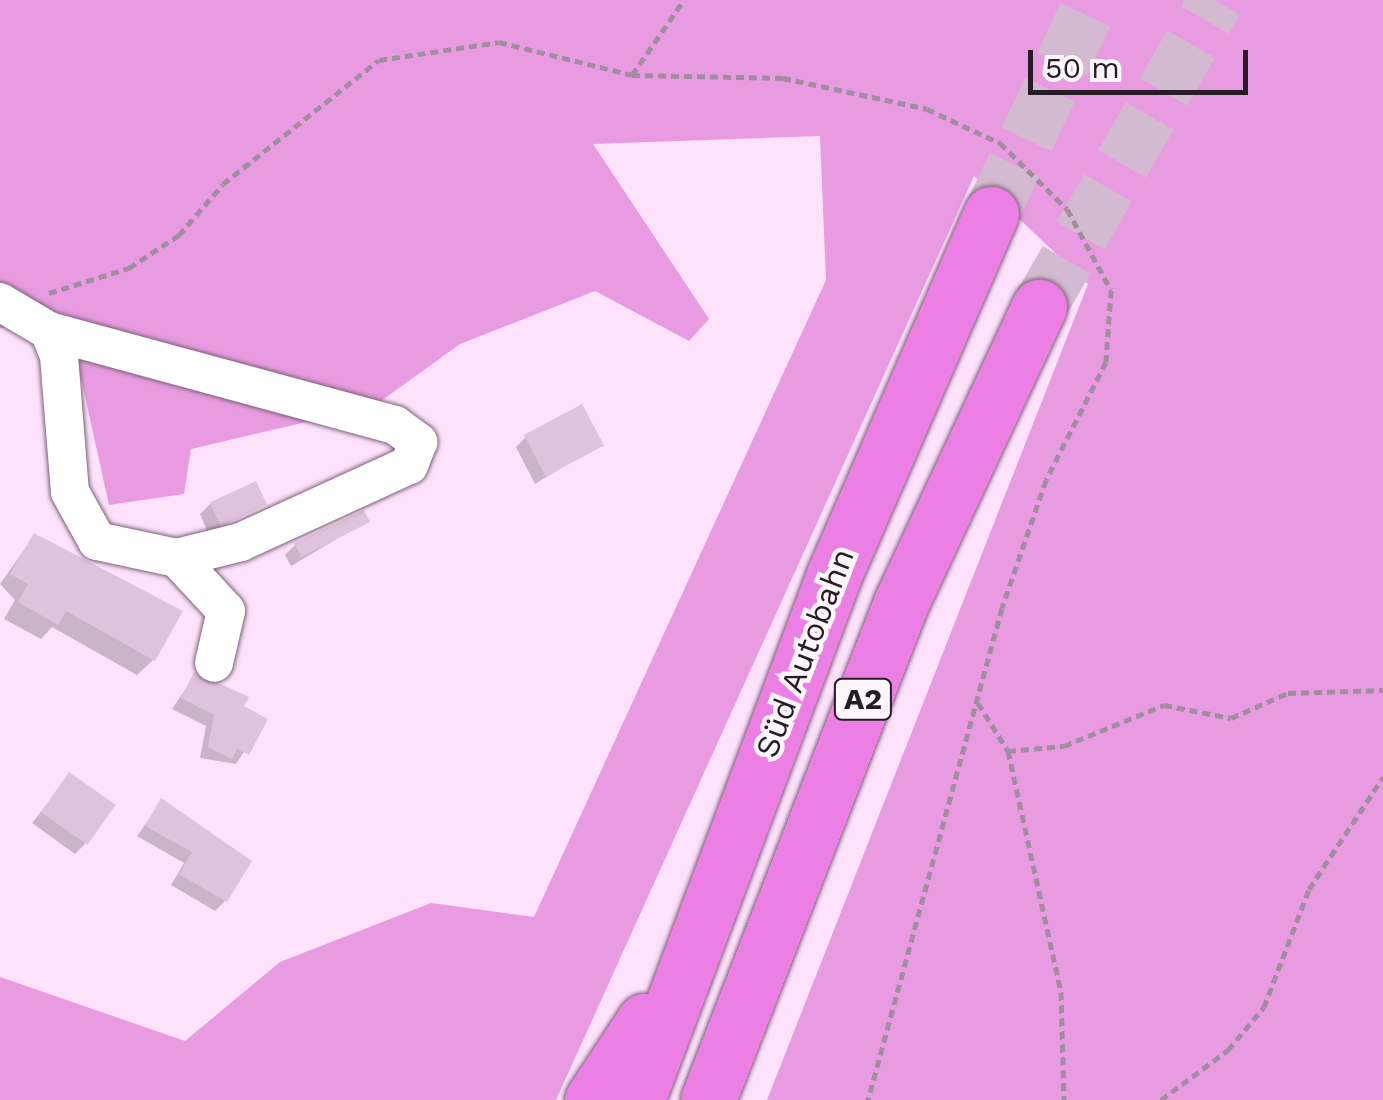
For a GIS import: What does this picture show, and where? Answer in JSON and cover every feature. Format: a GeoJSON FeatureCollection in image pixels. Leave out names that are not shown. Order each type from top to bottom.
{"type":"FeatureCollection","features":[{"type":"Feature","properties":{"kind":"highway","name":"Süd Autobahn"},"geometry":{"type":"LineString","coordinates":[[637,1100],[834,575],[991,214]]}},
{"type":"Feature","properties":{"kind":"highway","name":"A2"},"geometry":{"type":"LineString","coordinates":[[708,1100],[901,603],[1039,308]]}},
{"type":"Feature","properties":{"kind":"highway"},"geometry":{"type":"LineString","coordinates":[[592,1100],[690,951]]}},
{"type":"Feature","properties":{"kind":"street"},"geometry":{"type":"LineString","coordinates":[[3,302],[49,331],[395,425],[418,442],[409,464],[240,542],[176,558],[97,541],[70,492],[60,356],[49,331]]}},
{"type":"Feature","properties":{"kind":"street"},"geometry":{"type":"LineString","coordinates":[[176,558],[226,611],[214,663]]}},
{"type":"Feature","properties":{"kind":"path"},"geometry":{"type":"LineString","coordinates":[[632,75],[684,0]]}},
{"type":"Feature","properties":{"kind":"path"},"geometry":{"type":"LineString","coordinates":[[3,302],[129,268],[380,60],[499,42],[632,75],[783,78],[927,109],[1000,142],[1067,208],[1112,290],[1106,362],[1046,480],[978,702],[868,1100]]}},
{"type":"Feature","properties":{"kind":"path"},"geometry":{"type":"LineString","coordinates":[[1008,751],[1064,746],[1164,705],[1231,718],[1288,693],[1383,690]]}},
{"type":"Feature","properties":{"kind":"path"},"geometry":{"type":"LineString","coordinates":[[978,702],[1008,751],[1061,992],[1064,1100]]}},
{"type":"Feature","properties":{"kind":"path"},"geometry":{"type":"LineString","coordinates":[[1160,1100],[1228,1050],[1264,1007],[1309,889],[1383,777]]}},
{"type":"Feature","properties":{"kind":"shaded area"},"geometry":{"type":"Polygon","coordinates":[[[0,0],[1383,0],[1383,1100],[767,1100],[1088,284],[974,176],[556,1100],[0,1100],[0,977],[185,1041],[280,962],[431,903],[534,917],[826,280],[820,136],[593,144],[709,319],[689,341],[595,291],[460,344],[374,406],[191,449],[184,494],[109,505],[69,324],[0,328],[0,0]]]}},
{"type":"Feature","properties":{"kind":"building"},"geometry":{"type":"Polygon","coordinates":[[[582,404],[604,445],[546,476],[524,435],[582,404]]]}},
{"type":"Feature","properties":{"kind":"building"},"geometry":{"type":"Polygon","coordinates":[[[256,481],[267,505],[221,526],[210,503],[256,481]]]}},
{"type":"Feature","properties":{"kind":"building"},"geometry":{"type":"Polygon","coordinates":[[[364,510],[370,522],[301,557],[294,543],[364,510]]]}},
{"type":"Feature","properties":{"kind":"building"},"geometry":{"type":"Polygon","coordinates":[[[34,533],[183,611],[155,661],[66,611],[58,625],[18,602],[28,584],[10,574],[34,533]]]}},
{"type":"Feature","properties":{"kind":"building"},"geometry":{"type":"Polygon","coordinates":[[[194,672],[249,697],[244,706],[268,719],[249,755],[237,749],[232,759],[208,747],[214,715],[181,698],[194,672]]]}},
{"type":"Feature","properties":{"kind":"building"},"geometry":{"type":"Polygon","coordinates":[[[69,772],[116,805],[88,845],[41,812],[69,772]]]}},
{"type":"Feature","properties":{"kind":"building"},"geometry":{"type":"Polygon","coordinates":[[[161,798],[252,861],[227,902],[179,874],[192,852],[145,826],[161,798]]]}},
{"type":"Feature","properties":{"kind":"tunnel"},"geometry":{"type":"LineString","coordinates":[[991,214],[1092,0]]}},
{"type":"Feature","properties":{"kind":"tunnel"},"geometry":{"type":"LineString","coordinates":[[1039,307],[1216,0]]}}]}
